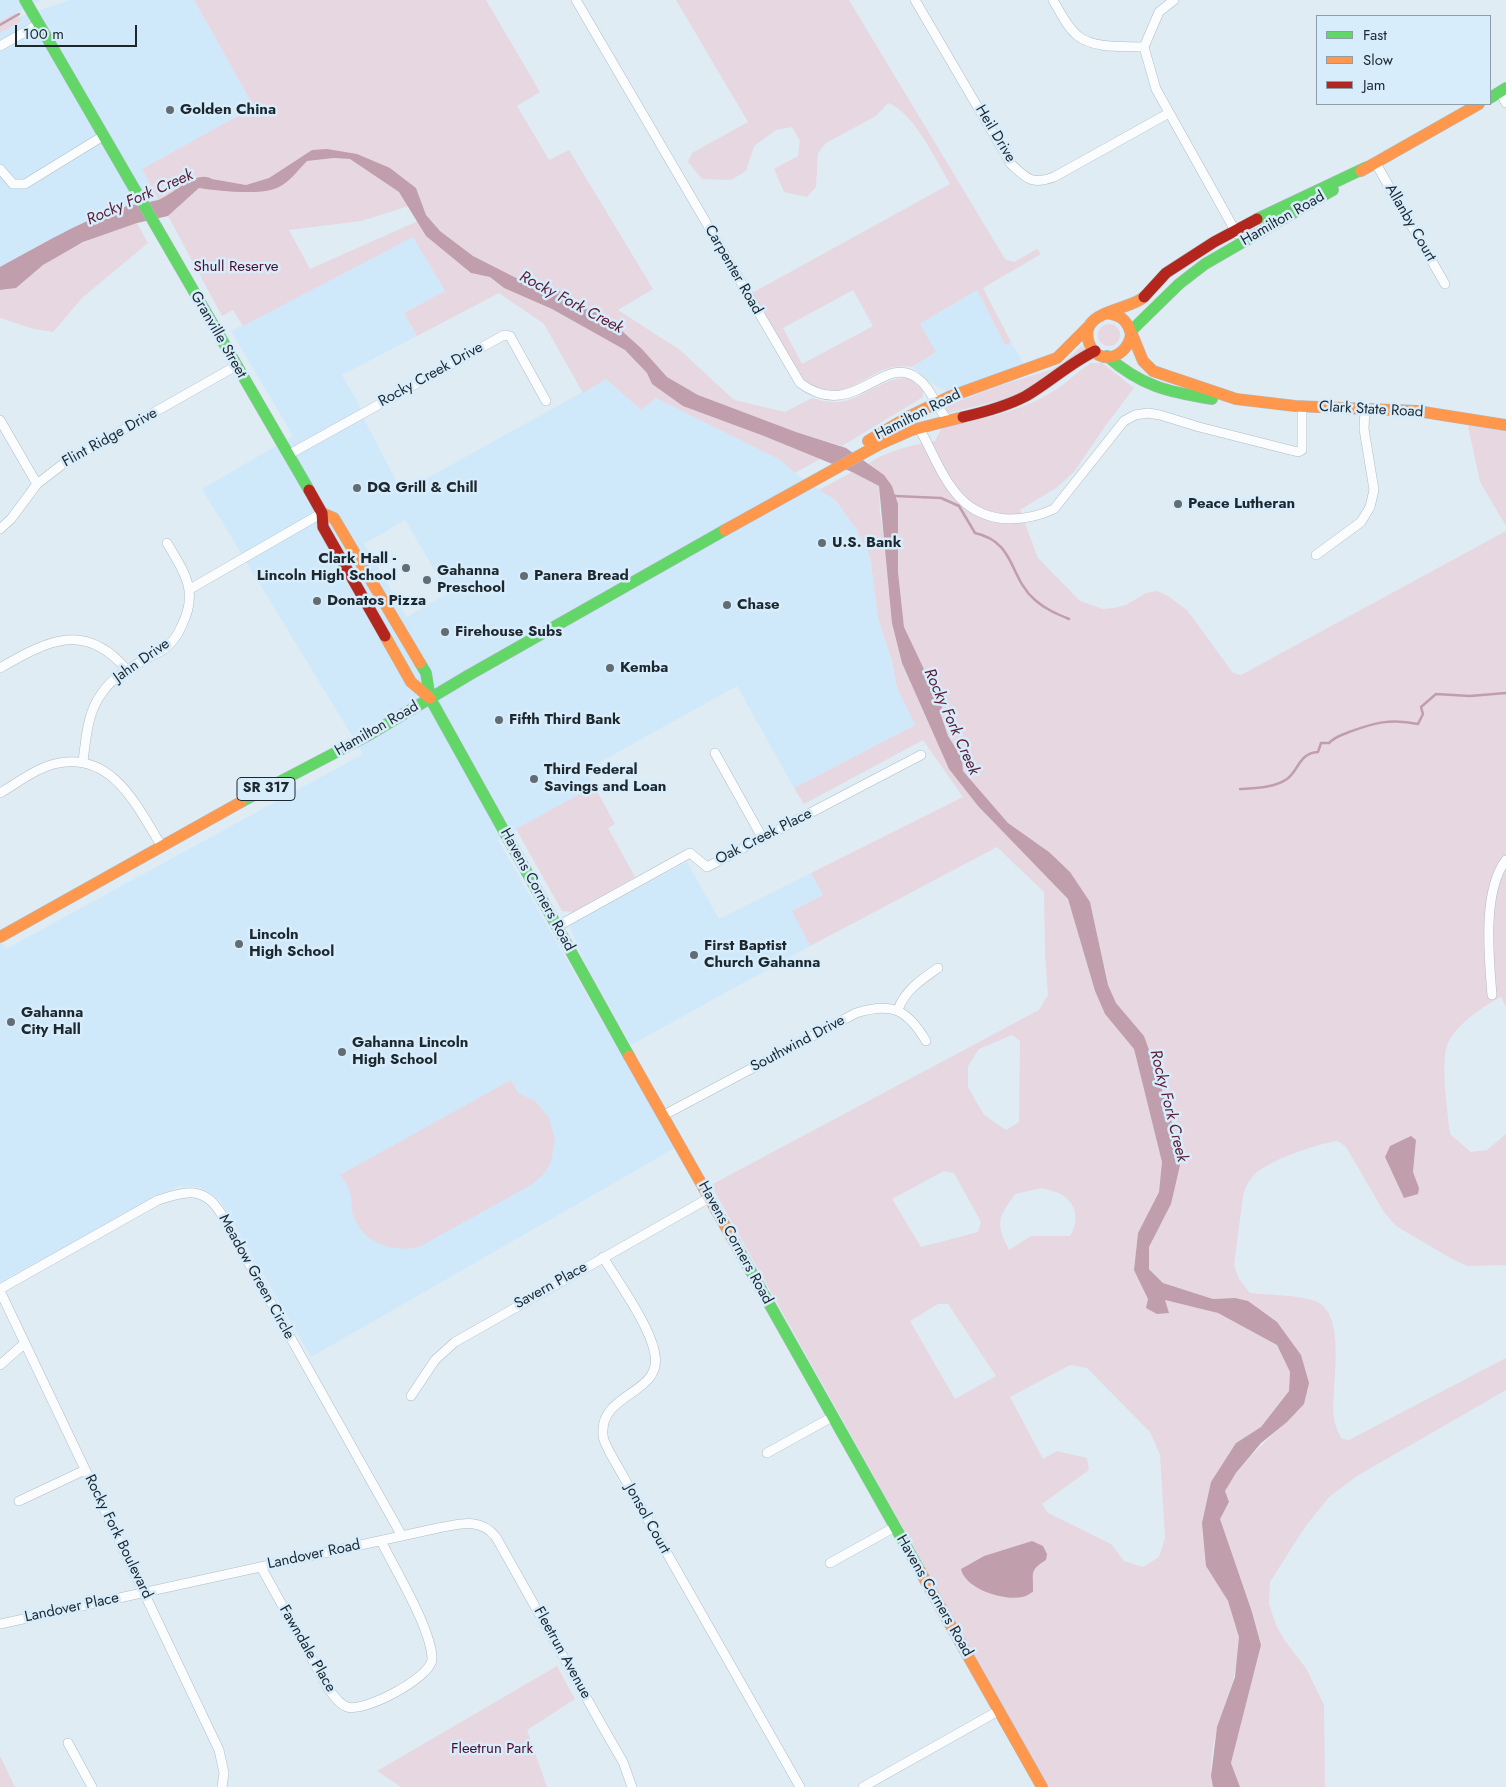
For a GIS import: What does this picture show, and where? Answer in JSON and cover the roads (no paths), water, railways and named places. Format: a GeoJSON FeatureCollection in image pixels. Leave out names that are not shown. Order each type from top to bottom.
{"type":"FeatureCollection","features":[{"type":"Feature","properties":{"kind":"main road","name":"Granville Street"},"geometry":{"type":"LineString","coordinates":[[25,0],[322,513],[323,527],[411,682],[430,698]]}},
{"type":"Feature","properties":{"kind":"main road","name":"Hamilton Road"},"geometry":{"type":"LineString","coordinates":[[1131,337],[1185,279],[1205,264],[1317,201],[1372,164],[1477,105]]}},
{"type":"Feature","properties":{"kind":"main road","name":"Hamilton Road"},"geometry":{"type":"LineString","coordinates":[[1122,312],[1144,304],[1176,267],[1235,230],[1277,206],[1372,164]]}},
{"type":"Feature","properties":{"kind":"main road"},"geometry":{"type":"LineString","coordinates":[[1122,312],[1131,337],[1119,355],[1102,354],[1088,341],[1089,326],[1096,317],[1106,313],[1122,312]]}},
{"type":"Feature","properties":{"kind":"main road","name":"Hamilton Road"},"geometry":{"type":"LineString","coordinates":[[0,937],[229,808],[334,754],[750,515],[802,483],[857,455],[936,404],[978,386],[1047,363],[1065,352],[1089,326]]}},
{"type":"Feature","properties":{"kind":"main road","name":"Clark State Road"},"geometry":{"type":"LineString","coordinates":[[1131,337],[1138,364],[1149,376],[1179,386],[1199,388],[1236,399],[1302,407],[1427,412],[1506,425]]}},
{"type":"Feature","properties":{"kind":"main road","name":"Hamilton Road"},"geometry":{"type":"LineString","coordinates":[[879,440],[919,428],[954,420],[979,417],[1016,406],[1054,385],[1082,363],[1102,354]]}},
{"type":"Feature","properties":{"kind":"main road","name":"Clark State Road"},"geometry":{"type":"LineString","coordinates":[[1102,354],[1148,387],[1172,393],[1220,400],[1236,399]]}},
{"type":"Feature","properties":{"kind":"main road","name":"Granville Street"},"geometry":{"type":"LineString","coordinates":[[322,513],[334,518],[426,673],[430,698]]}},
{"type":"Feature","properties":{"kind":"main road","name":"Havens Corners Road"},"geometry":{"type":"LineString","coordinates":[[430,698],[832,1417],[1042,1787]]}},
{"type":"Feature","properties":{"kind":"street","name":"Carpenter Road"},"geometry":{"type":"LineString","coordinates":[[576,0],[800,383],[814,393],[841,396],[855,392],[888,374],[908,373],[922,382],[941,413],[954,420]]}},
{"type":"Feature","properties":{"kind":"street","name":"Heil Drive"},"geometry":{"type":"LineString","coordinates":[[915,0],[1011,164],[1027,180],[1041,182],[1054,177],[1169,113]]}},
{"type":"Feature","properties":{"kind":"street"},"geometry":{"type":"LineString","coordinates":[[1053,0],[1067,23],[1079,37],[1096,44],[1144,47]]}},
{"type":"Feature","properties":{"kind":"street"},"geometry":{"type":"LineString","coordinates":[[1174,0],[1159,12],[1144,47],[1156,89],[1242,244]]}},
{"type":"Feature","properties":{"kind":"street"},"geometry":{"type":"LineString","coordinates":[[0,46],[39,24]]}},
{"type":"Feature","properties":{"kind":"street"},"geometry":{"type":"LineString","coordinates":[[1499,93],[1506,103]]}},
{"type":"Feature","properties":{"kind":"street"},"geometry":{"type":"LineString","coordinates":[[0,169],[13,184],[25,184],[103,136]]}},
{"type":"Feature","properties":{"kind":"street","name":"Allanby Court"},"geometry":{"type":"LineString","coordinates":[[1372,164],[1445,284]]}},
{"type":"Feature","properties":{"kind":"street","name":"Rocky Creek Drive"},"geometry":{"type":"LineString","coordinates":[[288,455],[504,335],[510,336],[546,401]]}},
{"type":"Feature","properties":{"kind":"street","name":"Flint Ridge Drive"},"geometry":{"type":"LineString","coordinates":[[0,529],[11,519],[37,484],[63,464],[236,366]]}},
{"type":"Feature","properties":{"kind":"street"},"geometry":{"type":"LineString","coordinates":[[919,428],[952,489],[973,509],[998,518],[1020,519],[1041,516],[1054,509],[1124,421],[1135,415],[1148,413],[1160,415],[1298,452],[1302,450],[1302,407]]}},
{"type":"Feature","properties":{"kind":"street"},"geometry":{"type":"LineString","coordinates":[[1316,555],[1361,522],[1370,507],[1374,490],[1364,429],[1365,410]]}},
{"type":"Feature","properties":{"kind":"street"},"geometry":{"type":"LineString","coordinates":[[0,420],[37,484]]}},
{"type":"Feature","properties":{"kind":"street"},"geometry":{"type":"LineString","coordinates":[[167,543],[185,574],[190,589],[322,513]]}},
{"type":"Feature","properties":{"kind":"street","name":"Jahn Drive"},"geometry":{"type":"LineString","coordinates":[[83,762],[93,707],[112,681],[127,670],[164,650],[178,635],[186,617],[190,589]]}},
{"type":"Feature","properties":{"kind":"street"},"geometry":{"type":"LineString","coordinates":[[0,668],[34,649],[69,638],[88,641],[106,649],[127,670]]}},
{"type":"Feature","properties":{"kind":"street"},"geometry":{"type":"LineString","coordinates":[[716,752],[763,839]]}},
{"type":"Feature","properties":{"kind":"street","name":"Oak Creek Place"},"geometry":{"type":"LineString","coordinates":[[558,926],[690,853],[707,867],[921,755]]}},
{"type":"Feature","properties":{"kind":"street"},"geometry":{"type":"LineString","coordinates":[[0,793],[52,765],[83,762],[97,766],[116,779],[125,789],[162,847]]}},
{"type":"Feature","properties":{"kind":"street"},"geometry":{"type":"LineString","coordinates":[[1492,995],[1490,911],[1496,881],[1506,860]]}},
{"type":"Feature","properties":{"kind":"street"},"geometry":{"type":"LineString","coordinates":[[926,1042],[915,1023],[898,1010],[901,1000],[920,980],[938,968]]}},
{"type":"Feature","properties":{"kind":"street","name":"Southwind Drive"},"geometry":{"type":"LineString","coordinates":[[664,1115],[856,1014],[876,1007],[898,1010]]}},
{"type":"Feature","properties":{"kind":"street","name":"Meadow Green Circle"},"geometry":{"type":"LineString","coordinates":[[0,1290],[158,1200],[184,1191],[208,1198],[220,1212],[402,1536]]}},
{"type":"Feature","properties":{"kind":"street","name":"Savern Place"},"geometry":{"type":"LineString","coordinates":[[411,1396],[435,1360],[454,1342],[709,1198]]}},
{"type":"Feature","properties":{"kind":"street","name":"Jonsol Court"},"geometry":{"type":"LineString","coordinates":[[603,1257],[649,1336],[656,1356],[653,1372],[643,1386],[617,1402],[607,1413],[603,1436],[800,1787]]}},
{"type":"Feature","properties":{"kind":"street","name":"Rocky Fork Boulevard"},"geometry":{"type":"LineString","coordinates":[[0,1290],[219,1750],[224,1773],[222,1787]]}},
{"type":"Feature","properties":{"kind":"street"},"geometry":{"type":"LineString","coordinates":[[0,1365],[25,1343]]}},
{"type":"Feature","properties":{"kind":"street"},"geometry":{"type":"LineString","coordinates":[[767,1453],[832,1417]]}},
{"type":"Feature","properties":{"kind":"street"},"geometry":{"type":"LineString","coordinates":[[20,1501],[85,1470]]}},
{"type":"Feature","properties":{"kind":"street","name":"Landover Road"},"geometry":{"type":"LineString","coordinates":[[144,1592],[464,1523],[484,1525]]}},
{"type":"Feature","properties":{"kind":"street","name":"Fleetrun Avenue"},"geometry":{"type":"LineString","coordinates":[[484,1525],[496,1538],[524,1586],[614,1746],[632,1787]]}},
{"type":"Feature","properties":{"kind":"street"},"geometry":{"type":"LineString","coordinates":[[830,1563],[895,1527]]}},
{"type":"Feature","properties":{"kind":"street","name":"Fawndale Place"},"geometry":{"type":"LineString","coordinates":[[261,1567],[328,1688],[336,1699],[347,1707],[359,1708],[371,1705],[418,1679],[427,1672],[432,1662],[431,1642],[381,1541]]}},
{"type":"Feature","properties":{"kind":"street","name":"Landover Place"},"geometry":{"type":"LineString","coordinates":[[0,1624],[144,1592]]}},
{"type":"Feature","properties":{"kind":"street"},"geometry":{"type":"LineString","coordinates":[[863,1787],[998,1711]]}},
{"type":"Feature","properties":{"kind":"street"},"geometry":{"type":"LineString","coordinates":[[68,1743],[92,1787]]}},
{"type":"Feature","properties":{"kind":"water","name":"Rocky Fork Creek"},"geometry":{"type":"Polygon","coordinates":[[[327,149],[357,154],[390,168],[416,188],[426,215],[440,231],[473,256],[528,284],[553,287],[612,322],[642,349],[667,377],[698,395],[796,432],[846,448],[884,475],[892,486],[898,504],[898,572],[904,627],[942,707],[940,712],[948,736],[962,758],[963,771],[1008,823],[1049,852],[1070,872],[1090,902],[1108,985],[1116,1003],[1144,1036],[1154,1064],[1175,1133],[1180,1165],[1171,1204],[1149,1247],[1149,1269],[1163,1283],[1213,1299],[1235,1298],[1248,1301],[1277,1322],[1301,1355],[1309,1383],[1304,1404],[1287,1422],[1261,1443],[1236,1473],[1225,1491],[1229,1502],[1220,1519],[1252,1612],[1261,1645],[1231,1763],[1240,1787],[1213,1787],[1211,1776],[1217,1727],[1235,1677],[1239,1637],[1228,1601],[1206,1566],[1202,1523],[1211,1482],[1236,1443],[1261,1427],[1289,1391],[1290,1372],[1277,1345],[1218,1313],[1165,1300],[1169,1313],[1157,1314],[1146,1308],[1148,1299],[1134,1270],[1138,1233],[1159,1192],[1162,1162],[1134,1049],[1105,1014],[1095,991],[1068,899],[978,806],[949,769],[902,663],[892,623],[879,486],[852,472],[764,436],[683,406],[652,384],[647,373],[625,350],[552,309],[504,288],[490,277],[471,273],[426,236],[399,192],[350,159],[334,158],[307,161],[284,184],[266,191],[237,192],[199,188],[168,216],[137,223],[83,242],[43,265],[16,288],[0,290],[0,267],[94,218],[127,206],[158,200],[199,177],[246,185],[269,178],[312,150],[327,149]]]}},
{"type":"Feature","properties":{"kind":"water"},"geometry":{"type":"Polygon","coordinates":[[[1411,1136],[1416,1140],[1413,1172],[1419,1188],[1418,1194],[1404,1198],[1385,1157],[1390,1146],[1411,1136]]]}},
{"type":"Feature","properties":{"kind":"water"},"geometry":{"type":"Polygon","coordinates":[[[1032,1541],[1043,1546],[1047,1554],[1046,1560],[1034,1570],[1033,1592],[1026,1596],[1014,1598],[986,1592],[977,1588],[964,1576],[961,1569],[984,1556],[1032,1541]]]}},
{"type":"Feature","properties":{"kind":"waterway"},"geometry":{"type":"LineString","coordinates":[[0,25],[19,14]]}},
{"type":"Feature","properties":{"kind":"waterway"},"geometry":{"type":"LineString","coordinates":[[895,496],[941,498],[959,506],[975,533],[998,544],[1005,552],[1020,582],[1035,600],[1047,609],[1069,619]]}},
{"type":"Feature","properties":{"kind":"waterway"},"geometry":{"type":"LineString","coordinates":[[1240,789],[1264,787],[1282,782],[1291,775],[1307,755],[1318,752],[1321,743],[1329,743],[1336,737],[1349,732],[1382,722],[1399,721],[1418,724],[1423,714],[1421,707],[1436,694],[1470,696],[1506,693]]}},
{"type":"Feature","properties":{"kind":"place","name":"Golden China"},"geometry":{"type":"Point","coordinates":[170,110]}},
{"type":"Feature","properties":{"kind":"place","name":"DQ Grill & Chill"},"geometry":{"type":"Point","coordinates":[357,488]}},
{"type":"Feature","properties":{"kind":"place","name":"Peace Lutheran"},"geometry":{"type":"Point","coordinates":[1178,504]}},
{"type":"Feature","properties":{"kind":"place","name":"U.S. Bank"},"geometry":{"type":"Point","coordinates":[822,543]}},
{"type":"Feature","properties":{"kind":"place","name":"Clark Hall - Lincoln High School"},"geometry":{"type":"Point","coordinates":[406,568]}},
{"type":"Feature","properties":{"kind":"place","name":"Panera Bread"},"geometry":{"type":"Point","coordinates":[524,576]}},
{"type":"Feature","properties":{"kind":"place","name":"Gahanna Preschool"},"geometry":{"type":"Point","coordinates":[427,580]}},
{"type":"Feature","properties":{"kind":"place","name":"Donatos Pizza"},"geometry":{"type":"Point","coordinates":[317,601]}},
{"type":"Feature","properties":{"kind":"place","name":"Chase"},"geometry":{"type":"Point","coordinates":[727,605]}},
{"type":"Feature","properties":{"kind":"place","name":"Firehouse Subs"},"geometry":{"type":"Point","coordinates":[445,632]}},
{"type":"Feature","properties":{"kind":"place","name":"Kemba"},"geometry":{"type":"Point","coordinates":[610,668]}},
{"type":"Feature","properties":{"kind":"place","name":"Fifth Third Bank"},"geometry":{"type":"Point","coordinates":[499,720]}},
{"type":"Feature","properties":{"kind":"place","name":"Third Federal Savings and Loan"},"geometry":{"type":"Point","coordinates":[534,779]}},
{"type":"Feature","properties":{"kind":"place","name":"Lincoln High School"},"geometry":{"type":"Point","coordinates":[239,944]}},
{"type":"Feature","properties":{"kind":"place","name":"First Baptist Church Gahanna"},"geometry":{"type":"Point","coordinates":[694,955]}},
{"type":"Feature","properties":{"kind":"place","name":"Gahanna City Hall"},"geometry":{"type":"Point","coordinates":[11,1022]}},
{"type":"Feature","properties":{"kind":"place","name":"Gahanna Lincoln High School"},"geometry":{"type":"Point","coordinates":[342,1052]}},
{"type":"Feature","properties":{"kind":"park label","name":"Shull Reserve"},"geometry":{"type":"Point","coordinates":[236,267]}},
{"type":"Feature","properties":{"kind":"park label","name":"Fleetrun Park"},"geometry":{"type":"Point","coordinates":[492,1749]}}]}
